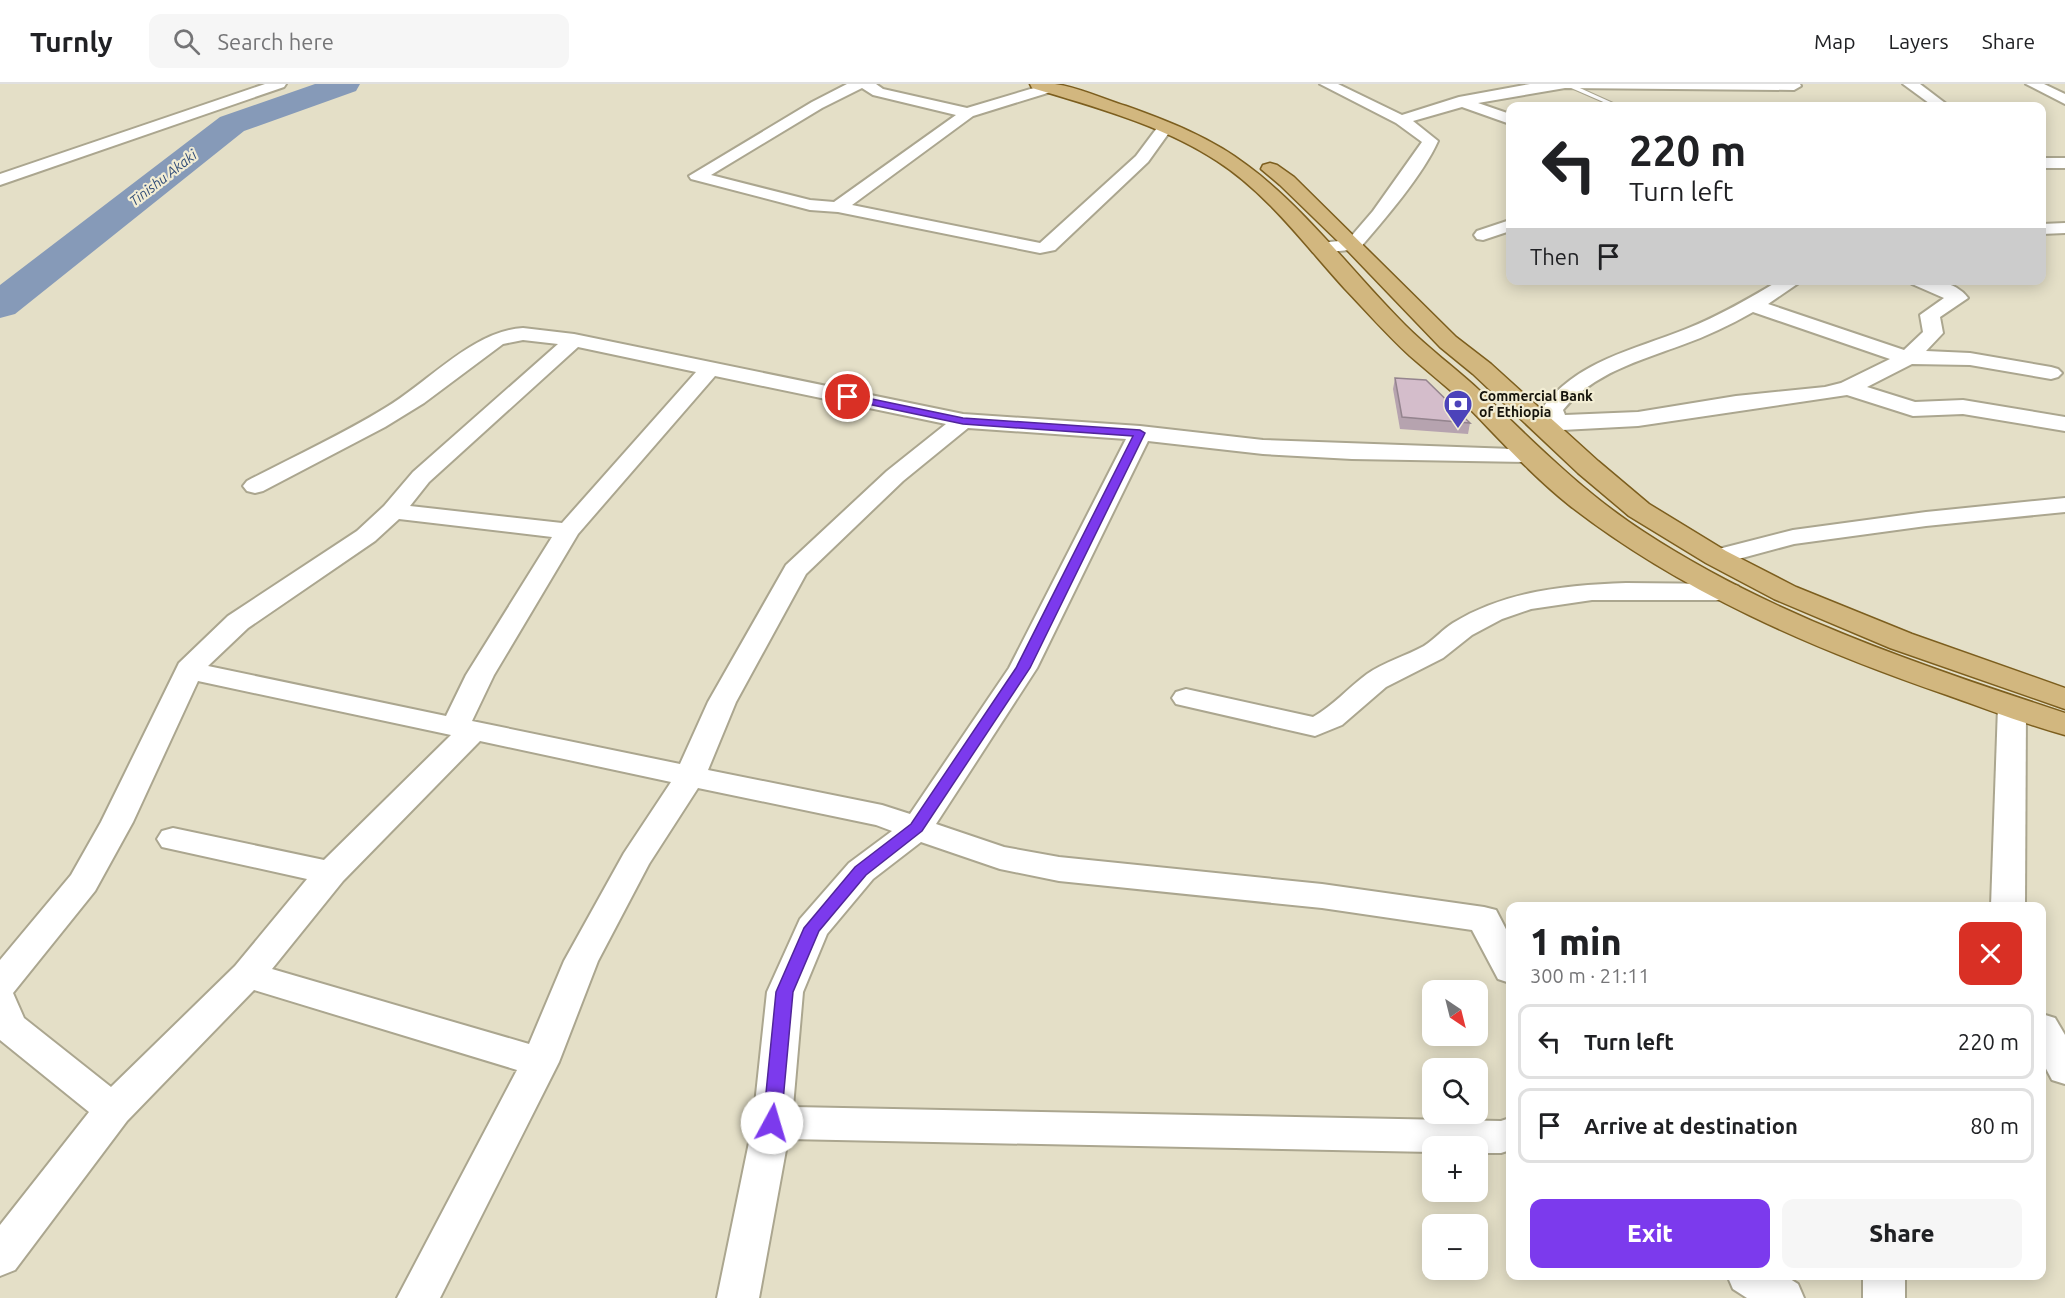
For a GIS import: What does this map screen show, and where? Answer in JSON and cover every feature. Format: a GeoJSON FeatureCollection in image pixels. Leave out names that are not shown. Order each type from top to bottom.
{"type":"FeatureCollection","features":[{"type":"Feature","properties":{"kind":"main road"},"geometry":{"type":"LineString","coordinates":[[1053,85],[1165,127],[1222,156],[1255,180],[1412,345],[1470,395],[1529,454],[1578,498],[1626,532],[1729,592],[1859,653],[2065,724]]}},
{"type":"Feature","properties":{"kind":"main road"},"geometry":{"type":"LineString","coordinates":[[1053,85],[1166,114],[1218,135],[1287,181],[1353,244],[1448,342],[1550,423],[1639,510],[1716,556],[1785,593],[1901,641],[2065,699]]}},
{"type":"Feature","properties":{"kind":"street"},"geometry":{"type":"LineString","coordinates":[[0,180],[279,84]]}},
{"type":"Feature","properties":{"kind":"street"},"geometry":{"type":"LineString","coordinates":[[858,84],[697,176],[810,206],[838,207],[1040,248],[1049,246],[1142,159],[1165,127]]}},
{"type":"Feature","properties":{"kind":"street"},"geometry":{"type":"LineString","coordinates":[[866,84],[878,92],[968,113]]}},
{"type":"Feature","properties":{"kind":"street"},"geometry":{"type":"LineString","coordinates":[[1319,248],[1353,244],[1379,215],[1426,150],[1430,141],[1401,120],[1327,84]]}},
{"type":"Feature","properties":{"kind":"street"},"geometry":{"type":"LineString","coordinates":[[1401,120],[1460,101],[1502,91],[1565,84],[1795,89]]}},
{"type":"Feature","properties":{"kind":"street"},"geometry":{"type":"LineString","coordinates":[[1910,84],[1936,102]]}},
{"type":"Feature","properties":{"kind":"street"},"geometry":{"type":"LineString","coordinates":[[2033,84],[2065,100]]}},
{"type":"Feature","properties":{"kind":"street"},"geometry":{"type":"LineString","coordinates":[[838,207],[968,113],[1053,85]]}},
{"type":"Feature","properties":{"kind":"street"},"geometry":{"type":"LineString","coordinates":[[1460,101],[1506,118]]}},
{"type":"Feature","properties":{"kind":"street"},"geometry":{"type":"LineString","coordinates":[[2046,163],[2065,163]]}},
{"type":"Feature","properties":{"kind":"street"},"geometry":{"type":"LineString","coordinates":[[1483,235],[1506,226]]}},
{"type":"Feature","properties":{"kind":"street"},"geometry":{"type":"LineString","coordinates":[[2046,229],[2065,228]]}},
{"type":"Feature","properties":{"kind":"street"},"geometry":{"type":"LineString","coordinates":[[1786,285],[1694,334],[1614,363],[1560,399],[1552,410],[1550,423],[1598,422],[1669,416],[1736,403],[1825,393],[1848,388],[1908,358],[1933,333],[1930,315],[1958,298],[1932,285]]}},
{"type":"Feature","properties":{"kind":"street"},"geometry":{"type":"LineString","coordinates":[[1752,305],[1908,358],[1970,359],[2051,373]]}},
{"type":"Feature","properties":{"kind":"street"},"geometry":{"type":"LineString","coordinates":[[255,486],[395,411],[490,344],[504,336],[519,334],[574,340],[963,421],[1140,433],[1263,447],[1352,452],[1529,454]]}},
{"type":"Feature","properties":{"kind":"street"},"geometry":{"type":"LineString","coordinates":[[0,984],[83,883],[117,822],[189,669],[238,622],[366,536],[393,511],[421,477],[574,340]]}},
{"type":"Feature","properties":{"kind":"street"},"geometry":{"type":"LineString","coordinates":[[0,1257],[113,1110],[247,975],[331,873],[465,728],[480,675],[568,531],[710,368]]}},
{"type":"Feature","properties":{"kind":"street"},"geometry":{"type":"LineString","coordinates":[[1848,388],[1913,409],[1963,407],[2065,424]]}},
{"type":"Feature","properties":{"kind":"street"},"geometry":{"type":"LineString","coordinates":[[418,1298],[540,1062],[581,961],[635,861],[689,778],[722,702],[795,570],[895,476],[963,421]]}},
{"type":"Feature","properties":{"kind":"street"},"geometry":{"type":"LineString","coordinates":[[738,1298],[772,1123],[785,992],[812,928],[861,871],[917,828],[1023,668],[1140,433]]}},
{"type":"Feature","properties":{"kind":"street"},"geometry":{"type":"LineString","coordinates":[[1716,556],[1793,537],[1926,519],[2065,505]]}},
{"type":"Feature","properties":{"kind":"street"},"geometry":{"type":"LineString","coordinates":[[393,511],[568,531]]}},
{"type":"Feature","properties":{"kind":"street"},"geometry":{"type":"LineString","coordinates":[[1186,698],[1315,727],[1326,723],[1378,680],[1434,651],[1462,629],[1503,609],[1559,595],[1588,591],[1729,592]]}},
{"type":"Feature","properties":{"kind":"street"},"geometry":{"type":"LineString","coordinates":[[189,669],[212,676],[465,728],[689,778],[882,816],[1000,858],[1059,869],[1322,896],[1497,923],[1506,956]]}},
{"type":"Feature","properties":{"kind":"street"},"geometry":{"type":"LineString","coordinates":[[2007,902],[2012,707]]}},
{"type":"Feature","properties":{"kind":"street"},"geometry":{"type":"LineString","coordinates":[[173,839],[331,873]]}},
{"type":"Feature","properties":{"kind":"street"},"geometry":{"type":"LineString","coordinates":[[247,975],[540,1062]]}},
{"type":"Feature","properties":{"kind":"street"},"geometry":{"type":"LineString","coordinates":[[0,1001],[8,1026],[113,1110]]}},
{"type":"Feature","properties":{"kind":"street"},"geometry":{"type":"LineString","coordinates":[[2046,1035],[2065,1069]]}},
{"type":"Feature","properties":{"kind":"street"},"geometry":{"type":"LineString","coordinates":[[772,1123],[1489,1137],[1506,1135]]}},
{"type":"Feature","properties":{"kind":"street"},"geometry":{"type":"LineString","coordinates":[[1756,1280],[1783,1298]]}},
{"type":"Feature","properties":{"kind":"street"},"geometry":{"type":"LineString","coordinates":[[1884,1280],[1884,1298]]}},
{"type":"Feature","properties":{"kind":"lane"},"geometry":{"type":"LineString","coordinates":[[1565,84],[1608,102]]}},
{"type":"Feature","properties":{"kind":"building"},"geometry":{"type":"Polygon","coordinates":[[[1395,378],[1426,380],[1470,423],[1402,417],[1395,378]]]}},
{"type":"Feature","properties":{"kind":"waterway","name":"Tinishu Akaki"},"geometry":{"type":"LineString","coordinates":[[0,305],[232,124],[345,84]]}},
{"type":"Feature","properties":{"kind":"place","name":"Commercial Bank of Ethiopia"},"geometry":{"type":"Point","coordinates":[1458,430]}},
{"type":"Feature","properties":{"kind":"route"},"geometry":{"type":"LineString","coordinates":[[772,1123],[785,992],[812,928],[861,871],[917,828],[1023,668],[1140,433],[963,421],[848,397]]}}]}
